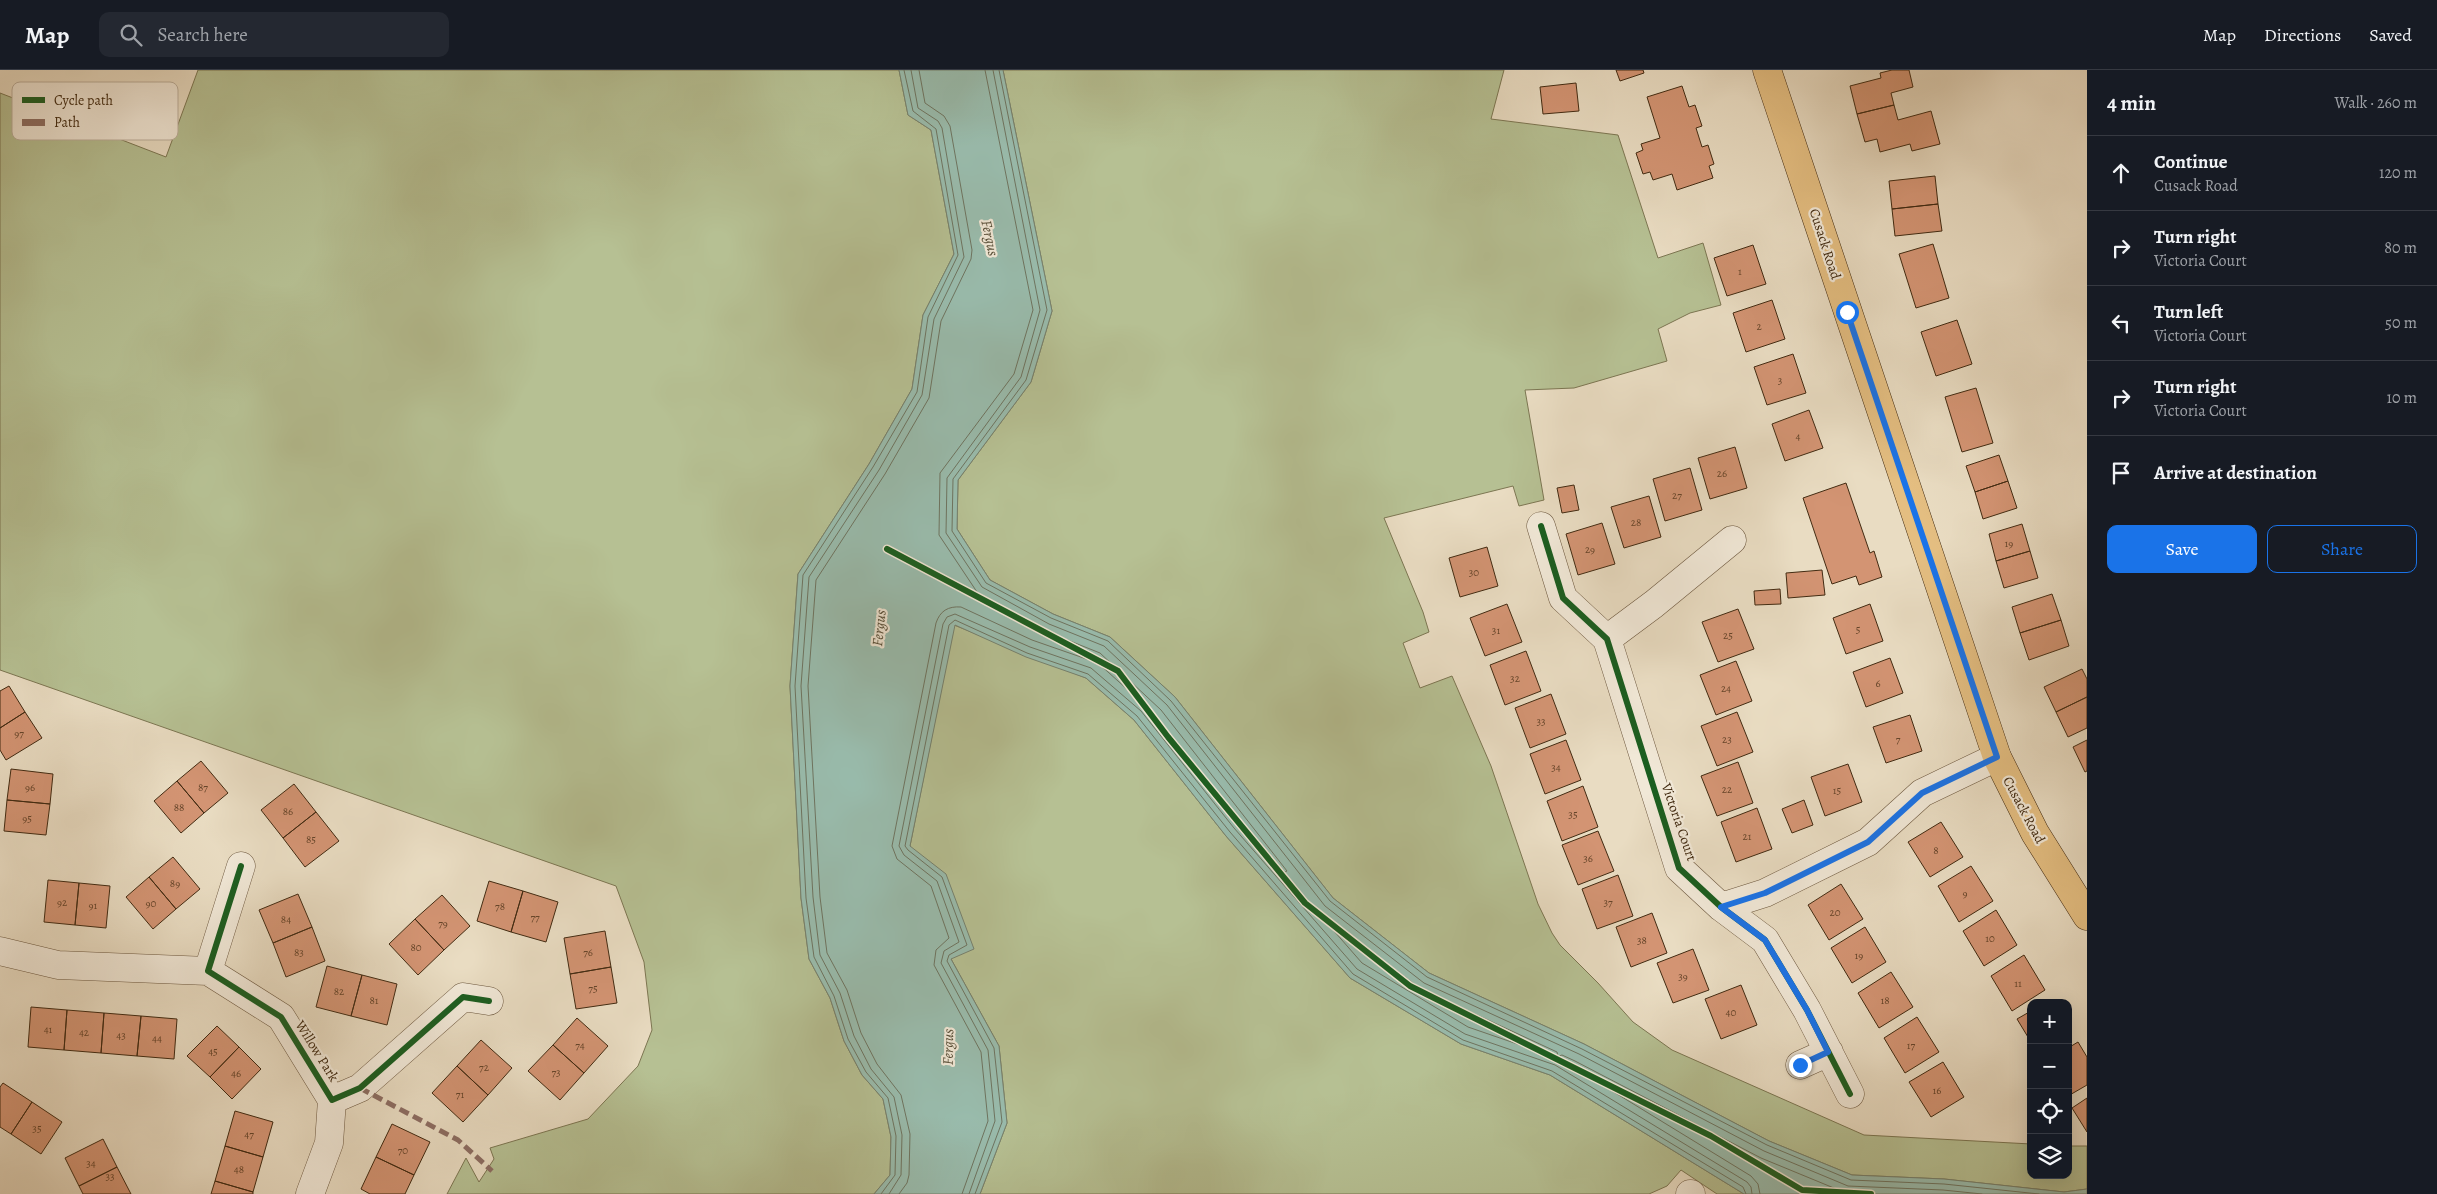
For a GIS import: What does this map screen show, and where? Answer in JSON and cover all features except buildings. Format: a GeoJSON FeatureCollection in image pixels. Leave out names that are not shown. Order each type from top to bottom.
{"type":"FeatureCollection","features":[{"type":"Feature","properties":{"kind":"main road","name":"Cusack Road"},"geometry":{"type":"LineString","coordinates":[[1767,70],[1997,757],[2035,833],[2087,916]]}},
{"type":"Feature","properties":{"kind":"street","name":"Victoria Court"},"geometry":{"type":"LineString","coordinates":[[1541,526],[1563,598],[1607,639],[1679,868],[1721,907],[1765,940],[1807,1010],[1850,1094]]}},
{"type":"Feature","properties":{"kind":"street"},"geometry":{"type":"LineString","coordinates":[[1607,639],[1715,571],[1732,540]]}},
{"type":"Feature","properties":{"kind":"street"},"geometry":{"type":"LineString","coordinates":[[1721,907],[1765,893],[1868,842],[1922,793],[1997,757]]}},
{"type":"Feature","properties":{"kind":"street"},"geometry":{"type":"LineString","coordinates":[[208,971],[241,866]]}},
{"type":"Feature","properties":{"kind":"street","name":"Willow Park"},"geometry":{"type":"LineString","coordinates":[[0,951],[58,965],[208,971],[281,1017],[332,1100],[329,1144],[310,1194]]}},
{"type":"Feature","properties":{"kind":"street","name":"Willow Park"},"geometry":{"type":"LineString","coordinates":[[332,1100],[360,1088],[463,996],[489,1001]]}},
{"type":"Feature","properties":{"kind":"street"},"geometry":{"type":"LineString","coordinates":[[1800,1065],[1828,1052]]}},
{"type":"Feature","properties":{"kind":"shaded area"},"geometry":{"type":"Polygon","coordinates":[[[198,70],[899,70],[908,115],[931,130],[954,254],[923,315],[912,389],[869,464],[798,574],[790,686],[801,898],[809,959],[830,998],[844,1041],[862,1075],[883,1099],[891,1137],[890,1175],[874,1194],[447,1194],[466,1158],[479,1182],[494,1159],[490,1148],[588,1119],[638,1066],[652,1030],[644,962],[616,886],[0,670],[0,93],[12,98],[12,140],[122,140],[166,157],[172,140],[178,140],[178,124],[198,70]]]}},
{"type":"Feature","properties":{"kind":"shaded area"},"geometry":{"type":"Polygon","coordinates":[[[1003,70],[1504,70],[1491,119],[1618,135],[1658,258],[1703,243],[1721,305],[1690,313],[1658,329],[1667,361],[1574,388],[1525,390],[1544,500],[1519,506],[1513,486],[1384,518],[1423,612],[1429,632],[1403,643],[1420,688],[1452,676],[1491,766],[1538,904],[1552,933],[1560,945],[1633,1022],[1672,1050],[1864,1135],[2027,1144],[2027,1179],[2072,1179],[2072,1146],[2087,1146],[2087,1189],[2064,1192],[1944,1179],[1852,1175],[1769,1141],[1584,1044],[1429,973],[1333,898],[1175,697],[1110,637],[1053,614],[990,580],[957,529],[958,480],[1031,382],[1052,311],[1003,70]]]}},
{"type":"Feature","properties":{"kind":"shaded area"},"geometry":{"type":"Polygon","coordinates":[[[954,625],[1086,678],[1134,720],[1226,836],[1350,978],[1461,1044],[1550,1075],[1744,1194],[1717,1194],[1681,1170],[1667,1186],[1649,1194],[980,1194],[1007,1123],[999,1046],[951,959],[910,846],[954,625]]]}},
{"type":"Feature","properties":{"kind":"water","name":"Fergus"},"geometry":{"type":"Polygon","coordinates":[[[899,70],[1003,70],[1052,311],[1031,382],[958,480],[957,529],[990,580],[1053,614],[1110,637],[1175,697],[1333,898],[1429,973],[1584,1044],[1769,1141],[1852,1175],[1944,1179],[2064,1192],[2087,1189],[2087,1194],[1744,1194],[1550,1075],[1461,1044],[1350,978],[1226,836],[1134,720],[1086,678],[1026,657],[955,625],[910,846],[946,874],[974,949],[951,959],[999,1046],[1007,1123],[980,1194],[874,1194],[890,1175],[891,1137],[883,1099],[862,1075],[844,1041],[830,998],[809,959],[801,898],[790,686],[798,574],[869,464],[912,389],[923,315],[954,254],[931,130],[908,115],[899,70]]]}},
{"type":"Feature","properties":{"kind":"marked path"},"geometry":{"type":"LineString","coordinates":[[360,1088],[458,1140],[492,1171]]}},
{"type":"Feature","properties":{"kind":"cycle path"},"geometry":{"type":"LineString","coordinates":[[1541,526],[1563,598],[1607,639],[1679,868],[1721,907],[1765,940],[1807,1010],[1850,1094]]}},
{"type":"Feature","properties":{"kind":"cycle path"},"geometry":{"type":"LineString","coordinates":[[887,549],[1118,671],[1168,737],[1305,903],[1410,986],[1711,1136],[1802,1190],[1871,1194]]}},
{"type":"Feature","properties":{"kind":"cycle path"},"geometry":{"type":"LineString","coordinates":[[241,866],[208,971],[281,1017],[332,1100],[360,1088],[463,997],[489,1001]]}},
{"type":"Feature","properties":{"kind":"route"},"geometry":{"type":"LineString","coordinates":[[1800,1065],[1828,1052],[1807,1010],[1765,940],[1721,907],[1765,893],[1868,842],[1922,793],[1997,757],[1847,312]]}}]}
